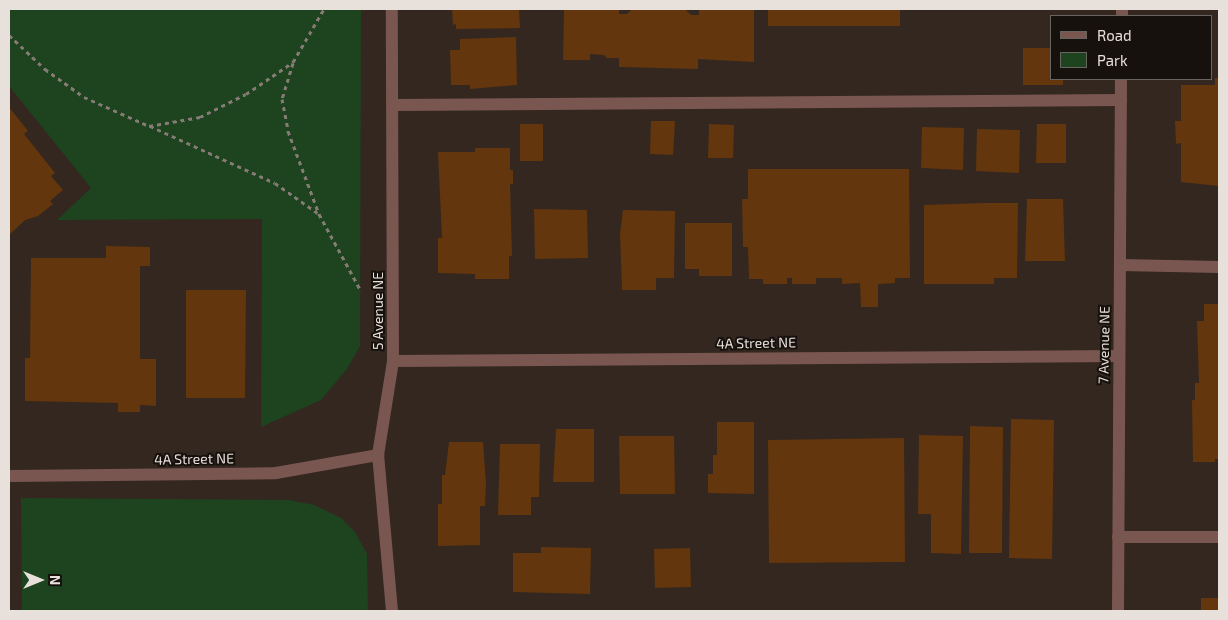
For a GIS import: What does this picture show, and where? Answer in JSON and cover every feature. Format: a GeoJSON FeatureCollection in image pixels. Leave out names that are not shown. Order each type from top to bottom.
{"type":"FeatureCollection","features":[{"type":"Feature","properties":{"kind":"street","name":"5 Avenue NE"},"geometry":{"type":"LineString","coordinates":[[392,9],[394,105],[393,361],[378,455],[392,611]]}},
{"type":"Feature","properties":{"kind":"street","name":"7 Avenue NE"},"geometry":{"type":"LineString","coordinates":[[1118,611],[1121,80]]}},
{"type":"Feature","properties":{"kind":"street"},"geometry":{"type":"LineString","coordinates":[[394,105],[1121,100]]}},
{"type":"Feature","properties":{"kind":"street"},"geometry":{"type":"LineString","coordinates":[[1120,265],[1219,266]]}},
{"type":"Feature","properties":{"kind":"street","name":"4A Street NE"},"geometry":{"type":"LineString","coordinates":[[393,361],[1119,356]]}},
{"type":"Feature","properties":{"kind":"street","name":"4A Street NE"},"geometry":{"type":"LineString","coordinates":[[9,476],[276,472],[378,455]]}},
{"type":"Feature","properties":{"kind":"street"},"geometry":{"type":"LineString","coordinates":[[1118,537],[1219,537]]}},
{"type":"Feature","properties":{"kind":"path"},"geometry":{"type":"LineString","coordinates":[[324,9],[293,62],[282,99],[288,131],[319,214],[361,291]]}},
{"type":"Feature","properties":{"kind":"path"},"geometry":{"type":"LineString","coordinates":[[9,35],[46,69],[84,97],[275,183],[319,214]]}},
{"type":"Feature","properties":{"kind":"path"},"geometry":{"type":"LineString","coordinates":[[149,126],[200,117],[246,94],[293,62]]}},
{"type":"Feature","properties":{"kind":"green space"},"geometry":{"type":"Polygon","coordinates":[[[9,9],[361,9],[360,346],[347,369],[321,400],[261,427],[262,219],[57,220],[91,188],[9,86],[9,9]]]}},
{"type":"Feature","properties":{"kind":"green space"},"geometry":{"type":"Polygon","coordinates":[[[21,498],[289,500],[314,505],[341,518],[355,532],[367,554],[368,611],[22,611],[21,498]]]}},
{"type":"Feature","properties":{"kind":"building"},"geometry":{"type":"Polygon","coordinates":[[[452,9],[519,9],[520,28],[456,29],[456,24],[453,25],[452,9]]]}},
{"type":"Feature","properties":{"kind":"building"},"geometry":{"type":"Polygon","coordinates":[[[564,9],[619,9],[619,14],[627,14],[632,9],[685,9],[691,15],[699,15],[699,9],[754,9],[754,62],[698,59],[698,69],[619,67],[619,58],[607,58],[604,55],[590,54],[590,60],[563,60],[564,9]]]}},
{"type":"Feature","properties":{"kind":"building"},"geometry":{"type":"Polygon","coordinates":[[[768,9],[900,9],[900,26],[768,26],[768,9]]]}},
{"type":"Feature","properties":{"kind":"building"},"geometry":{"type":"Polygon","coordinates":[[[516,37],[517,85],[470,89],[470,85],[451,85],[450,50],[460,50],[460,39],[516,37]]]}},
{"type":"Feature","properties":{"kind":"building"},"geometry":{"type":"Polygon","coordinates":[[[1023,48],[1050,48],[1050,80],[1063,80],[1063,85],[1023,85],[1023,48]]]}},
{"type":"Feature","properties":{"kind":"building"},"geometry":{"type":"Polygon","coordinates":[[[1215,78],[1219,78],[1219,186],[1181,182],[1181,143],[1176,144],[1175,121],[1181,121],[1181,85],[1215,85],[1215,78]]]}},
{"type":"Feature","properties":{"kind":"building"},"geometry":{"type":"Polygon","coordinates":[[[9,107],[28,131],[24,134],[55,173],[51,176],[63,190],[50,201],[53,204],[38,216],[25,220],[9,235],[9,107]]]}},
{"type":"Feature","properties":{"kind":"building"},"geometry":{"type":"Polygon","coordinates":[[[651,121],[675,121],[673,155],[650,154],[651,121]]]}},
{"type":"Feature","properties":{"kind":"building"},"geometry":{"type":"Polygon","coordinates":[[[520,124],[543,124],[543,161],[520,161],[520,124]]]}},
{"type":"Feature","properties":{"kind":"building"},"geometry":{"type":"Polygon","coordinates":[[[709,124],[734,125],[733,158],[708,158],[709,124]]]}},
{"type":"Feature","properties":{"kind":"building"},"geometry":{"type":"Polygon","coordinates":[[[1037,124],[1066,124],[1066,163],[1036,163],[1037,124]]]}},
{"type":"Feature","properties":{"kind":"building"},"geometry":{"type":"Polygon","coordinates":[[[922,127],[964,128],[963,170],[921,168],[922,127]]]}},
{"type":"Feature","properties":{"kind":"building"},"geometry":{"type":"Polygon","coordinates":[[[977,129],[1020,130],[1019,173],[976,171],[977,129]]]}},
{"type":"Feature","properties":{"kind":"building"},"geometry":{"type":"Polygon","coordinates":[[[475,148],[510,148],[510,170],[513,170],[513,184],[510,184],[512,256],[509,256],[509,279],[475,279],[475,274],[438,273],[438,238],[442,238],[438,152],[475,152],[475,148]]]}},
{"type":"Feature","properties":{"kind":"building"},"geometry":{"type":"Polygon","coordinates":[[[748,169],[909,169],[910,278],[895,278],[895,283],[878,284],[878,307],[861,307],[860,283],[842,284],[842,278],[816,278],[816,284],[792,284],[792,278],[787,278],[787,284],[763,284],[763,279],[749,279],[748,247],[743,247],[742,199],[748,199],[748,169]]]}},
{"type":"Feature","properties":{"kind":"building"},"geometry":{"type":"Polygon","coordinates":[[[1027,199],[1063,199],[1065,261],[1025,261],[1027,199]]]}},
{"type":"Feature","properties":{"kind":"building"},"geometry":{"type":"Polygon","coordinates":[[[1018,203],[1017,278],[994,278],[994,284],[924,284],[924,205],[1018,203]]]}},
{"type":"Feature","properties":{"kind":"building"},"geometry":{"type":"Polygon","coordinates":[[[534,209],[587,210],[588,258],[535,259],[534,209]]]}},
{"type":"Feature","properties":{"kind":"building"},"geometry":{"type":"Polygon","coordinates":[[[623,210],[675,211],[674,278],[656,278],[656,290],[622,290],[620,234],[623,210]]]}},
{"type":"Feature","properties":{"kind":"building"},"geometry":{"type":"Polygon","coordinates":[[[685,223],[732,223],[732,276],[699,276],[699,269],[685,269],[685,223]]]}},
{"type":"Feature","properties":{"kind":"building"},"geometry":{"type":"Polygon","coordinates":[[[106,246],[150,247],[150,266],[140,266],[140,359],[156,359],[156,406],[140,405],[140,412],[118,412],[118,403],[25,401],[25,358],[30,358],[31,258],[106,258],[106,246]]]}},
{"type":"Feature","properties":{"kind":"building"},"geometry":{"type":"Polygon","coordinates":[[[186,290],[246,290],[245,398],[186,398],[186,290]]]}},
{"type":"Feature","properties":{"kind":"building"},"geometry":{"type":"Polygon","coordinates":[[[1204,304],[1219,304],[1219,459],[1215,459],[1215,462],[1193,462],[1192,400],[1195,400],[1195,383],[1199,383],[1197,321],[1204,321],[1204,304]]]}},
{"type":"Feature","properties":{"kind":"building"},"geometry":{"type":"Polygon","coordinates":[[[1011,419],[1054,420],[1052,559],[1009,558],[1011,419]]]}},
{"type":"Feature","properties":{"kind":"building"},"geometry":{"type":"Polygon","coordinates":[[[717,422],[754,422],[754,494],[708,493],[708,474],[713,474],[713,455],[717,455],[717,422]]]}},
{"type":"Feature","properties":{"kind":"building"},"geometry":{"type":"Polygon","coordinates":[[[970,426],[1003,427],[1002,553],[969,553],[970,426]]]}},
{"type":"Feature","properties":{"kind":"building"},"geometry":{"type":"Polygon","coordinates":[[[556,429],[594,429],[594,482],[553,482],[556,429]]]}},
{"type":"Feature","properties":{"kind":"building"},"geometry":{"type":"Polygon","coordinates":[[[919,435],[963,436],[961,554],[931,553],[931,514],[918,514],[919,435]]]}},
{"type":"Feature","properties":{"kind":"building"},"geometry":{"type":"Polygon","coordinates":[[[619,436],[674,436],[675,494],[620,494],[619,436]]]}},
{"type":"Feature","properties":{"kind":"building"},"geometry":{"type":"Polygon","coordinates":[[[904,438],[905,562],[769,563],[768,440],[904,438]]]}},
{"type":"Feature","properties":{"kind":"building"},"geometry":{"type":"Polygon","coordinates":[[[449,442],[483,442],[486,484],[485,506],[480,506],[480,545],[438,546],[438,504],[442,504],[442,475],[445,475],[449,442]]]}},
{"type":"Feature","properties":{"kind":"building"},"geometry":{"type":"Polygon","coordinates":[[[500,444],[540,444],[539,497],[531,497],[531,515],[498,515],[500,444]]]}},
{"type":"Feature","properties":{"kind":"building"},"geometry":{"type":"Polygon","coordinates":[[[541,547],[591,548],[590,594],[513,592],[513,553],[541,553],[541,547]]]}},
{"type":"Feature","properties":{"kind":"building"},"geometry":{"type":"Polygon","coordinates":[[[690,548],[691,587],[655,588],[654,549],[690,548]]]}},
{"type":"Feature","properties":{"kind":"building"},"geometry":{"type":"Polygon","coordinates":[[[1201,598],[1219,598],[1219,611],[1201,611],[1201,598]]]}}]}
